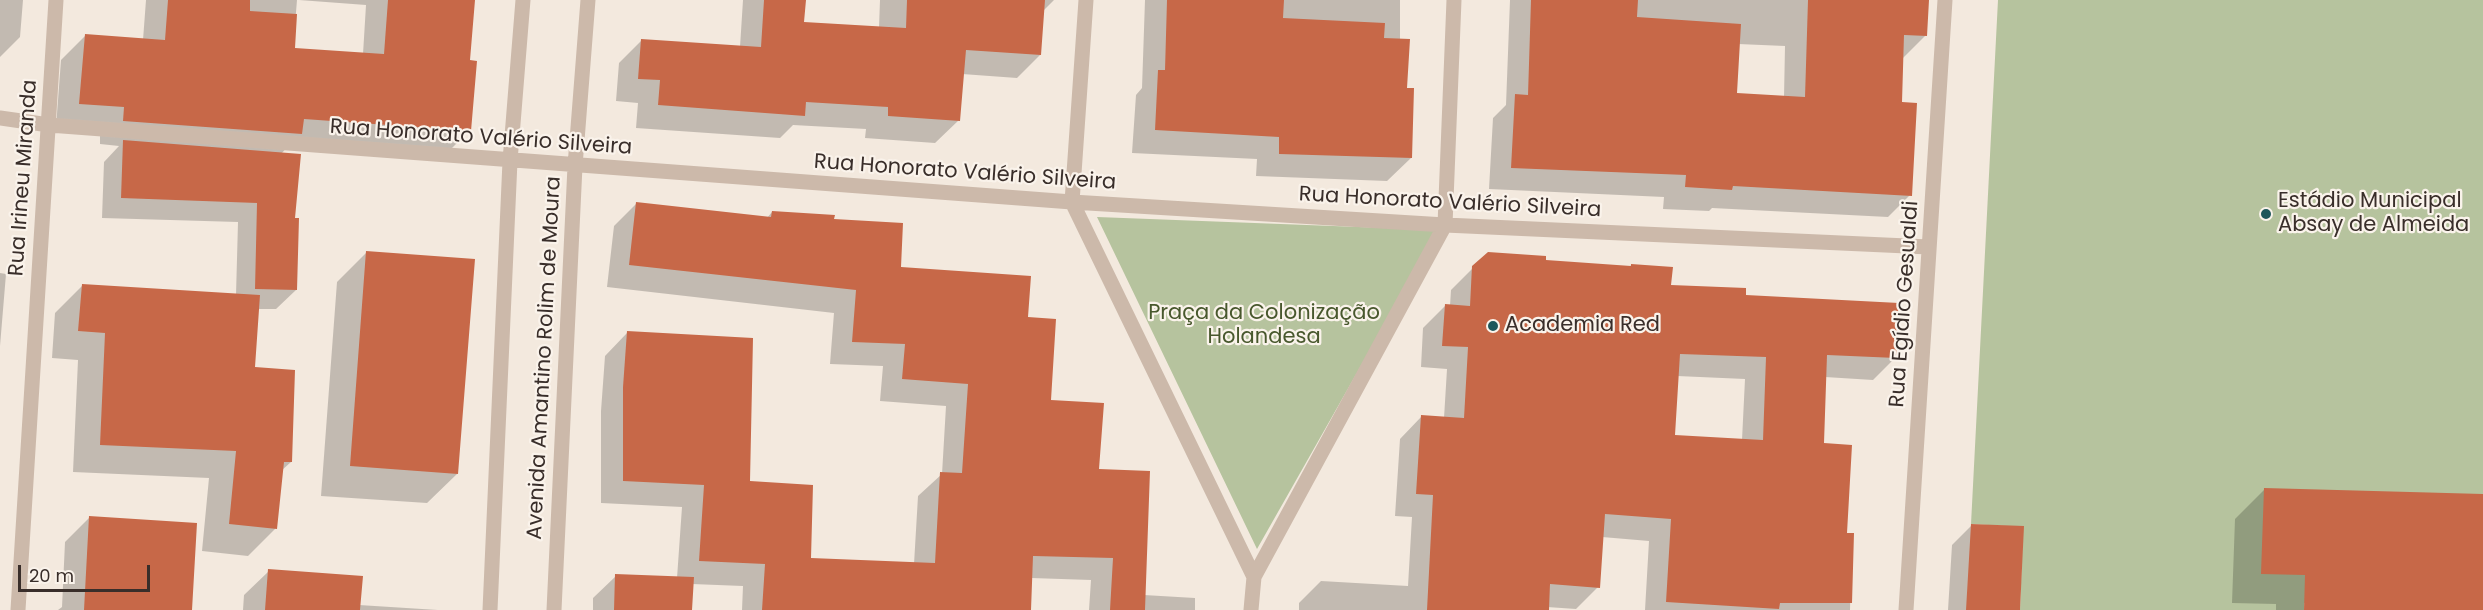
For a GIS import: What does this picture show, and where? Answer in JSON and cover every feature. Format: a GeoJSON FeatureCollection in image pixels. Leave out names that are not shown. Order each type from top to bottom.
{"type":"FeatureCollection","features":[{"type":"Feature","properties":{"kind":"street","name":"Rua Irineu Miranda"},"geometry":{"type":"LineString","coordinates":[[18,610],[56,0]]}},
{"type":"Feature","properties":{"kind":"street","name":"Avenida Amantino Rolim de Moura"},"geometry":{"type":"LineString","coordinates":[[490,610],[510,161],[523,0]]}},
{"type":"Feature","properties":{"kind":"street","name":"Avenida Amantino Rolim de Moura"},"geometry":{"type":"LineString","coordinates":[[554,610],[575,166],[588,0]]}},
{"type":"Feature","properties":{"kind":"street"},"geometry":{"type":"LineString","coordinates":[[1086,0],[1072,202],[1254,577]]}},
{"type":"Feature","properties":{"kind":"street"},"geometry":{"type":"LineString","coordinates":[[1251,610],[1254,577],[1445,225],[1455,0]]}},
{"type":"Feature","properties":{"kind":"street","name":"Rua Egídio Gesualdi"},"geometry":{"type":"LineString","coordinates":[[1906,610],[1945,0]]}},
{"type":"Feature","properties":{"kind":"street","name":"Rua Honorato Valério Silveira"},"geometry":{"type":"LineString","coordinates":[[0,118],[49,125],[1072,202],[1445,225],[1929,247]]}},
{"type":"Feature","properties":{"kind":"green space","name":"Estádio Municipal Absay de Almeida"},"geometry":{"type":"Polygon","coordinates":[[[1998,0],[2483,0],[2483,610],[2304,603],[2304,610],[2020,610],[2023,527],[1971,524],[1998,0]]]}},
{"type":"Feature","properties":{"kind":"green space","name":"Praça da Colonização Holandesa"},"geometry":{"type":"Polygon","coordinates":[[[1097,217],[1438,230],[1257,549],[1097,217]]]}},
{"type":"Feature","properties":{"kind":"building"},"geometry":{"type":"Polygon","coordinates":[[[168,0],[250,0],[250,11],[297,14],[295,48],[384,54],[388,0],[475,0],[470,60],[477,61],[471,131],[304,119],[302,134],[123,121],[124,107],[79,104],[85,34],[165,40],[168,0]]]}},
{"type":"Feature","properties":{"kind":"building"},"geometry":{"type":"Polygon","coordinates":[[[764,0],[806,0],[804,22],[906,28],[907,0],[1045,0],[1041,55],[966,50],[960,121],[888,116],[888,107],[806,102],[805,116],[658,105],[660,80],[638,79],[641,39],[761,47],[764,0]]]}},
{"type":"Feature","properties":{"kind":"building"},"geometry":{"type":"Polygon","coordinates":[[[1167,0],[1284,0],[1283,18],[1385,23],[1384,38],[1410,39],[1407,88],[1414,88],[1412,158],[1279,154],[1279,137],[1155,130],[1158,70],[1165,70],[1167,0]]]}},
{"type":"Feature","properties":{"kind":"building"},"geometry":{"type":"Polygon","coordinates":[[[1531,0],[1638,0],[1637,17],[1741,24],[1737,93],[1805,97],[1808,0],[1929,0],[1927,36],[1904,35],[1902,102],[1917,103],[1912,196],[1733,186],[1732,190],[1685,187],[1686,175],[1511,168],[1515,94],[1528,95],[1531,0]]]}},
{"type":"Feature","properties":{"kind":"building"},"geometry":{"type":"Polygon","coordinates":[[[123,140],[301,154],[295,218],[299,218],[297,290],[255,289],[257,203],[121,198],[123,140]]]}},
{"type":"Feature","properties":{"kind":"building"},"geometry":{"type":"Polygon","coordinates":[[[636,202],[771,217],[772,211],[835,215],[834,219],[903,223],[901,267],[1031,276],[1028,317],[1056,319],[1051,400],[1104,403],[1099,469],[1150,471],[1145,610],[1110,610],[1113,558],[1033,556],[1031,610],[762,610],[765,564],[699,561],[704,485],[623,481],[623,387],[627,331],[753,338],[750,481],[813,485],[811,558],[935,563],[940,472],[962,473],[968,384],[902,379],[905,344],[852,342],[856,290],[629,265],[636,202]]]}},
{"type":"Feature","properties":{"kind":"building"},"geometry":{"type":"Polygon","coordinates":[[[366,251],[475,259],[458,474],[350,466],[366,251]]]}},
{"type":"Feature","properties":{"kind":"building"},"geometry":{"type":"Polygon","coordinates":[[[1488,252],[1546,256],[1546,260],[1673,267],[1671,285],[1746,288],[1746,295],[1899,303],[1896,358],[1827,355],[1824,443],[1852,445],[1847,533],[1854,533],[1852,603],[1780,603],[1779,609],[1666,602],[1671,519],[1605,514],[1600,588],[1550,584],[1549,610],[1427,610],[1433,495],[1416,494],[1421,415],[1464,418],[1468,347],[1442,346],[1445,304],[1470,306],[1472,266],[1488,252]],[[1680,354],[1675,435],[1763,440],[1766,357],[1680,354]]]}},
{"type":"Feature","properties":{"kind":"building"},"geometry":{"type":"Polygon","coordinates":[[[82,284],[260,295],[255,367],[295,370],[292,462],[284,462],[277,529],[229,524],[236,451],[100,445],[105,333],[78,331],[82,284]]]}},
{"type":"Feature","properties":{"kind":"building"},"geometry":{"type":"Polygon","coordinates":[[[2264,488],[2483,494],[2483,610],[2304,610],[2305,575],[2261,574],[2264,488]]]}},
{"type":"Feature","properties":{"kind":"building"},"geometry":{"type":"Polygon","coordinates":[[[89,516],[197,523],[192,610],[84,610],[89,516]]]}},
{"type":"Feature","properties":{"kind":"building"},"geometry":{"type":"Polygon","coordinates":[[[1971,524],[2024,526],[2020,610],[1966,610],[1971,524]]]}},
{"type":"Feature","properties":{"kind":"building"},"geometry":{"type":"Polygon","coordinates":[[[268,569],[363,576],[360,610],[265,610],[268,569]]]}},
{"type":"Feature","properties":{"kind":"building"},"geometry":{"type":"Polygon","coordinates":[[[615,574],[694,577],[692,610],[614,610],[615,574]]]}},
{"type":"Feature","properties":{"kind":"place","name":"Estádio Municipal Absay de Almeida"},"geometry":{"type":"Point","coordinates":[2266,214]}},
{"type":"Feature","properties":{"kind":"place","name":"Academia Red"},"geometry":{"type":"Point","coordinates":[1493,326]}}]}
